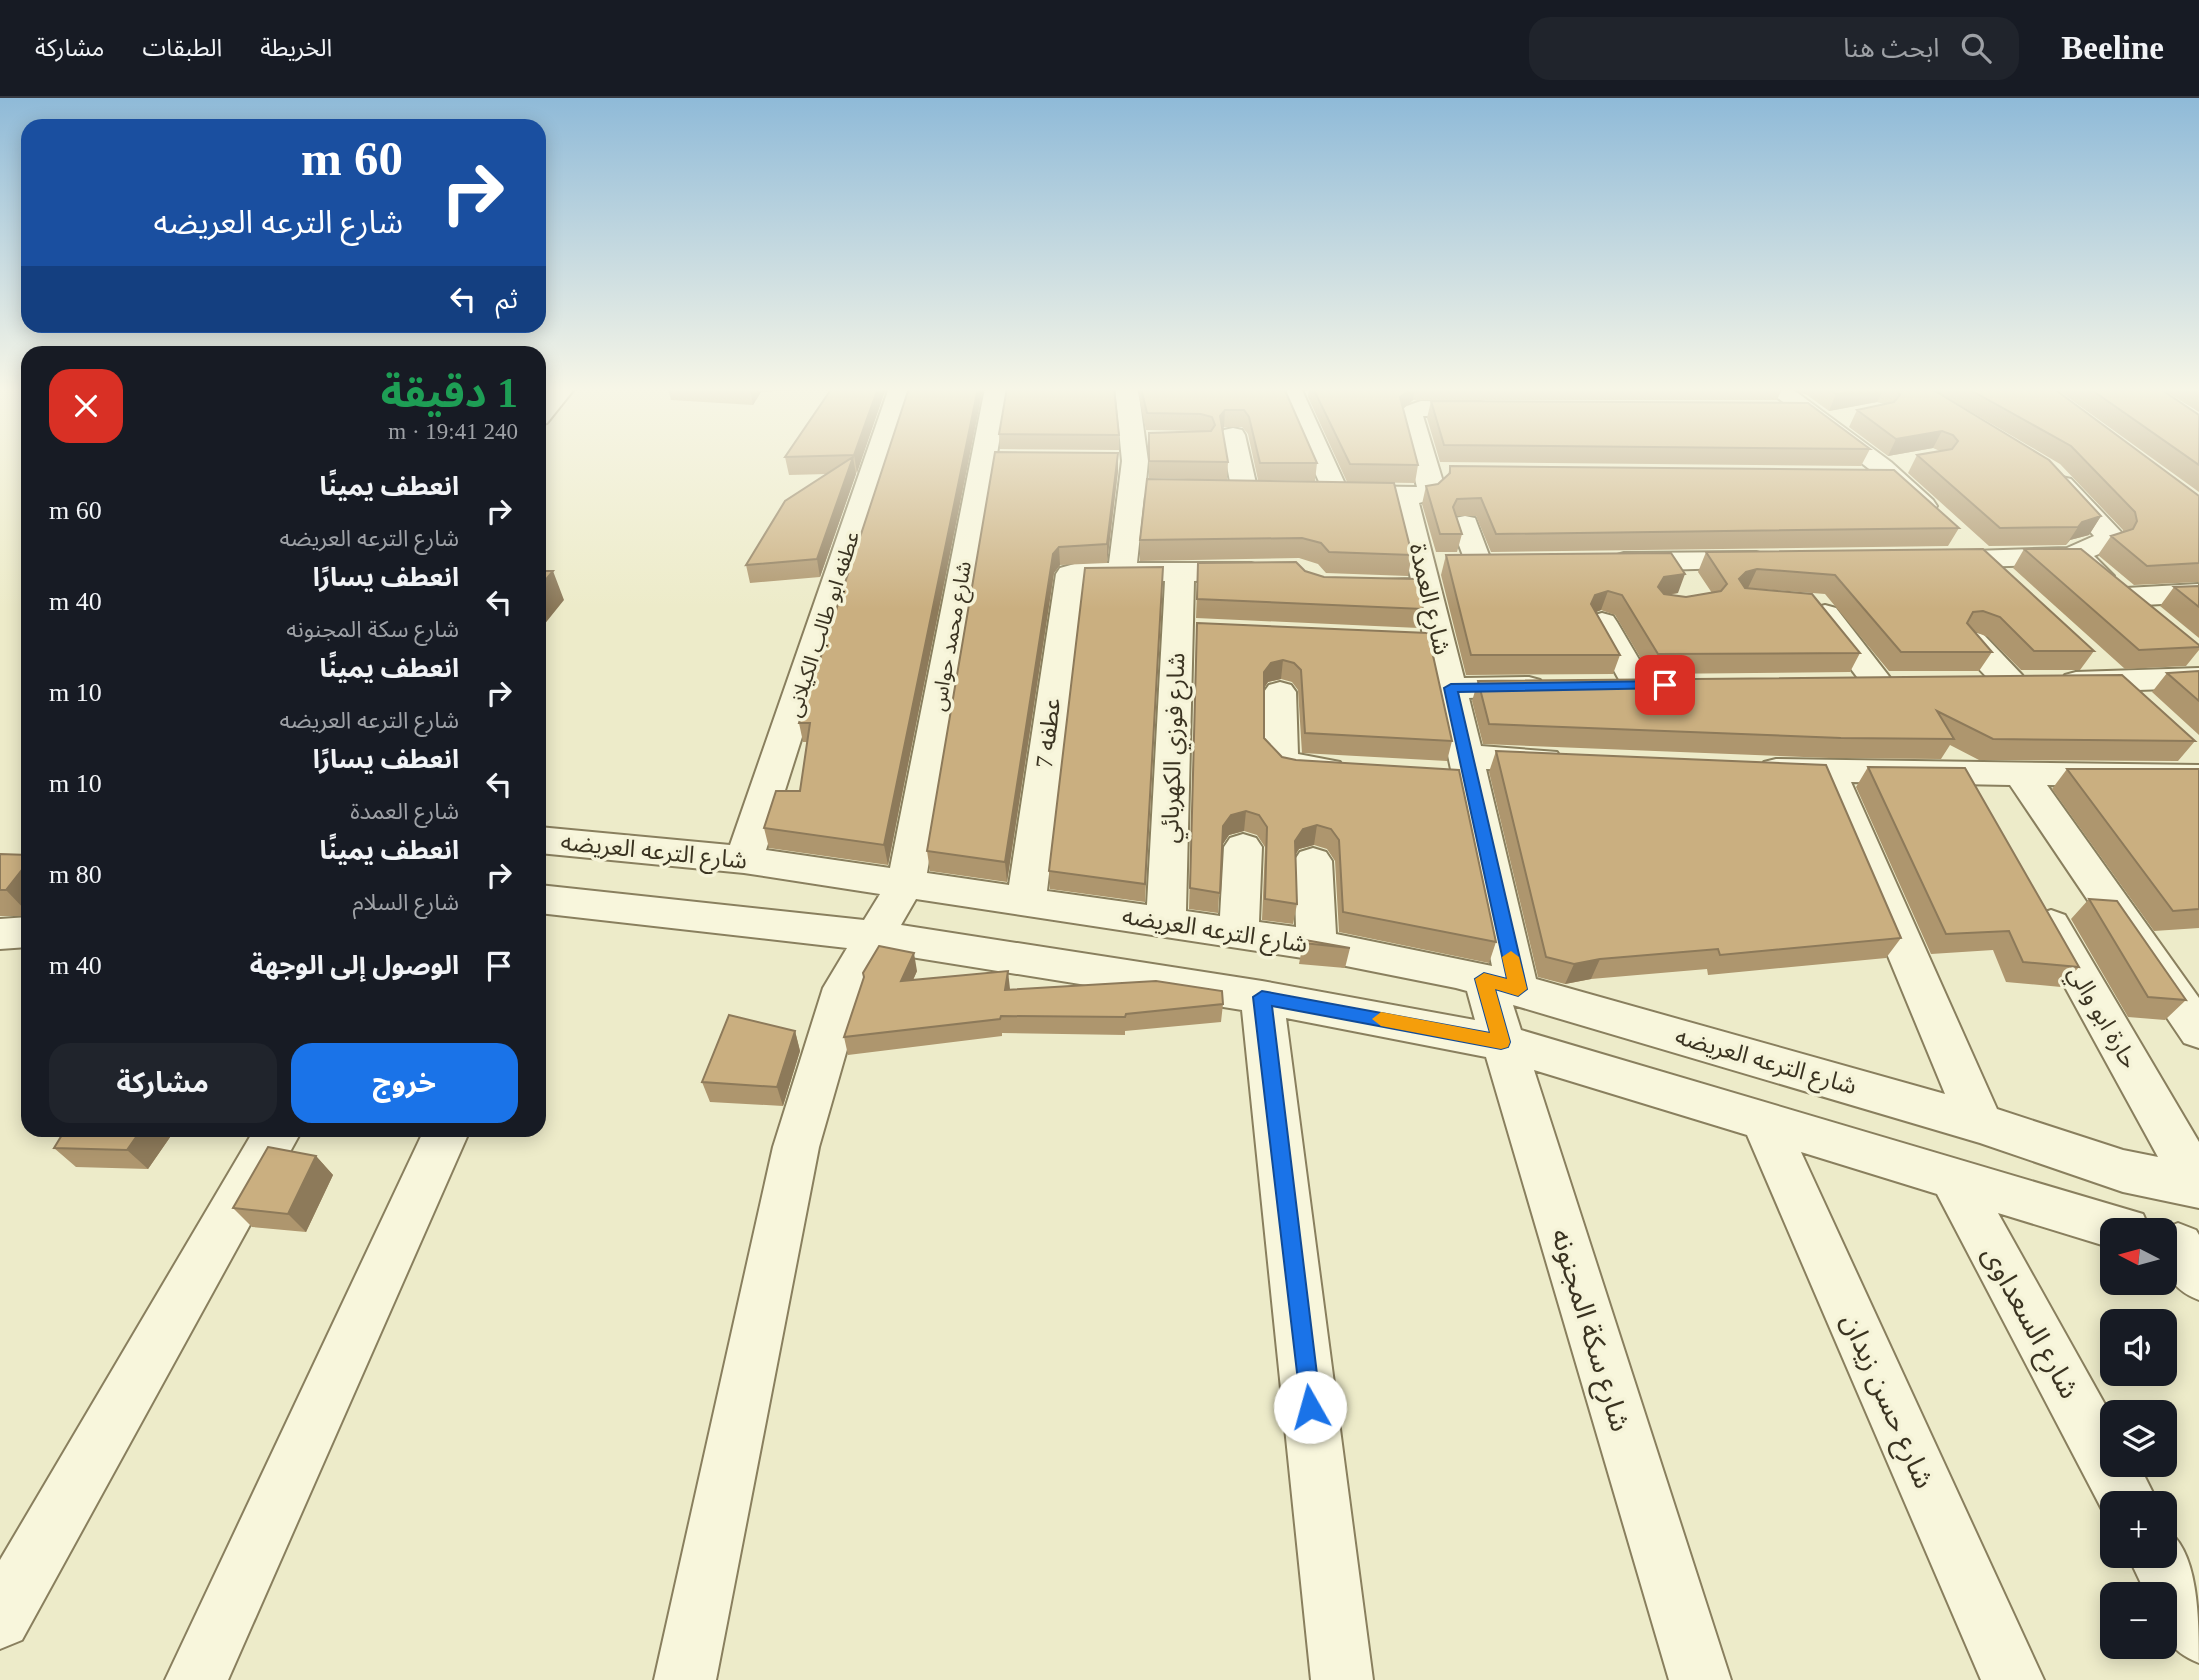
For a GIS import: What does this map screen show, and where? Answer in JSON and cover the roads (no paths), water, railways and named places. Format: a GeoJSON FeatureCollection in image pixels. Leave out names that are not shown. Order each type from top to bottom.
{"type":"FeatureCollection","features":[{"type":"Feature","properties":{"kind":"street","name":"عطفه ابو طالب الكيلانى"},"geometry":{"type":"LineString","coordinates":[[744,860],[876,462]]}},
{"type":"Feature","properties":{"kind":"street","name":"شارع محمد حواس"},"geometry":{"type":"LineString","coordinates":[[906,884],[996,462]]}},
{"type":"Feature","properties":{"kind":"street"},"geometry":{"type":"LineString","coordinates":[[1134,462],[1133,489],[1122,573],[1280,571]]}},
{"type":"Feature","properties":{"kind":"street"},"geometry":{"type":"LineString","coordinates":[[1239,462],[1245,492]]}},
{"type":"Feature","properties":{"kind":"street"},"geometry":{"type":"LineString","coordinates":[[1311,462],[1324,494],[1416,485],[1454,473]]}},
{"type":"Feature","properties":{"kind":"street","name":"شارع العمدة"},"geometry":{"type":"LineString","coordinates":[[1414,462],[1425,576],[1426,641],[1451,688],[1468,767],[1501,984]]}},
{"type":"Feature","properties":{"kind":"street"},"geometry":{"type":"LineString","coordinates":[[1876,462],[2011,586]]}},
{"type":"Feature","properties":{"kind":"street"},"geometry":{"type":"LineString","coordinates":[[1854,477],[1887,472],[1916,462]]}},
{"type":"Feature","properties":{"kind":"street"},"geometry":{"type":"LineString","coordinates":[[2041,466],[2108,532],[2108,540],[2081,549],[2079,556]]}},
{"type":"Feature","properties":{"kind":"street"},"geometry":{"type":"LineString","coordinates":[[1133,489],[1272,493]]}},
{"type":"Feature","properties":{"kind":"street"},"geometry":{"type":"LineString","coordinates":[[1338,586],[1425,576],[1492,563],[1465,524]]}},
{"type":"Feature","properties":{"kind":"street"},"geometry":{"type":"LineString","coordinates":[[1922,560],[2079,556],[2157,622]]}},
{"type":"Feature","properties":{"kind":"street"},"geometry":{"type":"LineString","coordinates":[[1596,563],[1784,561]]}},
{"type":"Feature","properties":{"kind":"street"},"geometry":{"type":"LineString","coordinates":[[1675,562],[1695,592]]}},
{"type":"Feature","properties":{"kind":"street","name":"عطفه 7"},"geometry":{"type":"LineString","coordinates":[[1026,902],[1069,576],[1078,572],[1122,573]]}},
{"type":"Feature","properties":{"kind":"street","name":"شارع فوزي الكهربائي"},"geometry":{"type":"LineString","coordinates":[[1166,922],[1192,631],[1180,574]]}},
{"type":"Feature","properties":{"kind":"street"},"geometry":{"type":"LineString","coordinates":[[2126,597],[2198,593]]}},
{"type":"Feature","properties":{"kind":"street"},"geometry":{"type":"LineString","coordinates":[[1798,600],[1818,606],[1891,682],[1838,682]]}},
{"type":"Feature","properties":{"kind":"street"},"geometry":{"type":"LineString","coordinates":[[1601,686],[1651,685],[1602,622]]}},
{"type":"Feature","properties":{"kind":"street"},"geometry":{"type":"LineString","coordinates":[[1972,641],[2033,682]]}},
{"type":"Feature","properties":{"kind":"street"},"geometry":{"type":"LineString","coordinates":[[2085,654],[2143,708]]}},
{"type":"Feature","properties":{"kind":"street"},"geometry":{"type":"LineString","coordinates":[[1971,682],[2115,682],[2196,661]]}},
{"type":"Feature","properties":{"kind":"street"},"geometry":{"type":"LineString","coordinates":[[1451,688],[1560,687]]}},
{"type":"Feature","properties":{"kind":"street"},"geometry":{"type":"LineString","coordinates":[[1280,692],[1281,758],[1293,767],[1354,771]]}},
{"type":"Feature","properties":{"kind":"street"},"geometry":{"type":"LineString","coordinates":[[1431,775],[1468,767],[1578,762]]}},
{"type":"Feature","properties":{"kind":"street"},"geometry":{"type":"LineString","coordinates":[[1745,769],[2021,775],[2194,770]]}},
{"type":"Feature","properties":{"kind":"street"},"geometry":{"type":"LineString","coordinates":[[1829,772],[1980,1123]]}},
{"type":"Feature","properties":{"kind":"street"},"geometry":{"type":"LineString","coordinates":[[1965,774],[1986,810]]}},
{"type":"Feature","properties":{"kind":"street"},"geometry":{"type":"LineString","coordinates":[[2021,775],[2193,1015]]}},
{"type":"Feature","properties":{"kind":"street","name":"شارع الترعه العريضه"},"geometry":{"type":"LineString","coordinates":[[546,841],[744,860],[1316,945],[1501,984],[1980,1123],[2123,1171],[2199,1187]]}},
{"type":"Feature","properties":{"kind":"street"},"geometry":{"type":"LineString","coordinates":[[1240,935],[1243,848]]}},
{"type":"Feature","properties":{"kind":"street"},"geometry":{"type":"LineString","coordinates":[[1313,860],[1316,945]]}},
{"type":"Feature","properties":{"kind":"street"},"geometry":{"type":"LineString","coordinates":[[685,1680],[796,1147],[844,988],[906,884]]}},
{"type":"Feature","properties":{"kind":"street","name":"حارة ابو والي"},"geometry":{"type":"LineString","coordinates":[[2034,895],[2199,1187]]}},
{"type":"Feature","properties":{"kind":"street"},"geometry":{"type":"LineString","coordinates":[[546,909],[874,936],[1262,997],[1501,1042],[2100,1222]]}},
{"type":"Feature","properties":{"kind":"street"},"geometry":{"type":"LineString","coordinates":[[0,934],[21,932]]}},
{"type":"Feature","properties":{"kind":"street","name":"شارع سكة المجنونه"},"geometry":{"type":"LineString","coordinates":[[1501,984],[1501,1042],[1700,1680]]}},
{"type":"Feature","properties":{"kind":"street"},"geometry":{"type":"LineString","coordinates":[[1262,997],[1342,1680]]}},
{"type":"Feature","properties":{"kind":"street","name":"شارع حسن زيدان"},"geometry":{"type":"LineString","coordinates":[[1764,1122],[2013,1680]]}},
{"type":"Feature","properties":{"kind":"street"},"geometry":{"type":"LineString","coordinates":[[0,1618],[275,1137]]}},
{"type":"Feature","properties":{"kind":"street"},"geometry":{"type":"LineString","coordinates":[[196,1680],[444,1137]]}},
{"type":"Feature","properties":{"kind":"street","name":"شارع السعداوى"},"geometry":{"type":"LineString","coordinates":[[1953,1178],[2123,1491]]}},
{"type":"Feature","properties":{"kind":"street"},"geometry":{"type":"LineString","coordinates":[[2164,1568],[2199,1632]]}}]}
